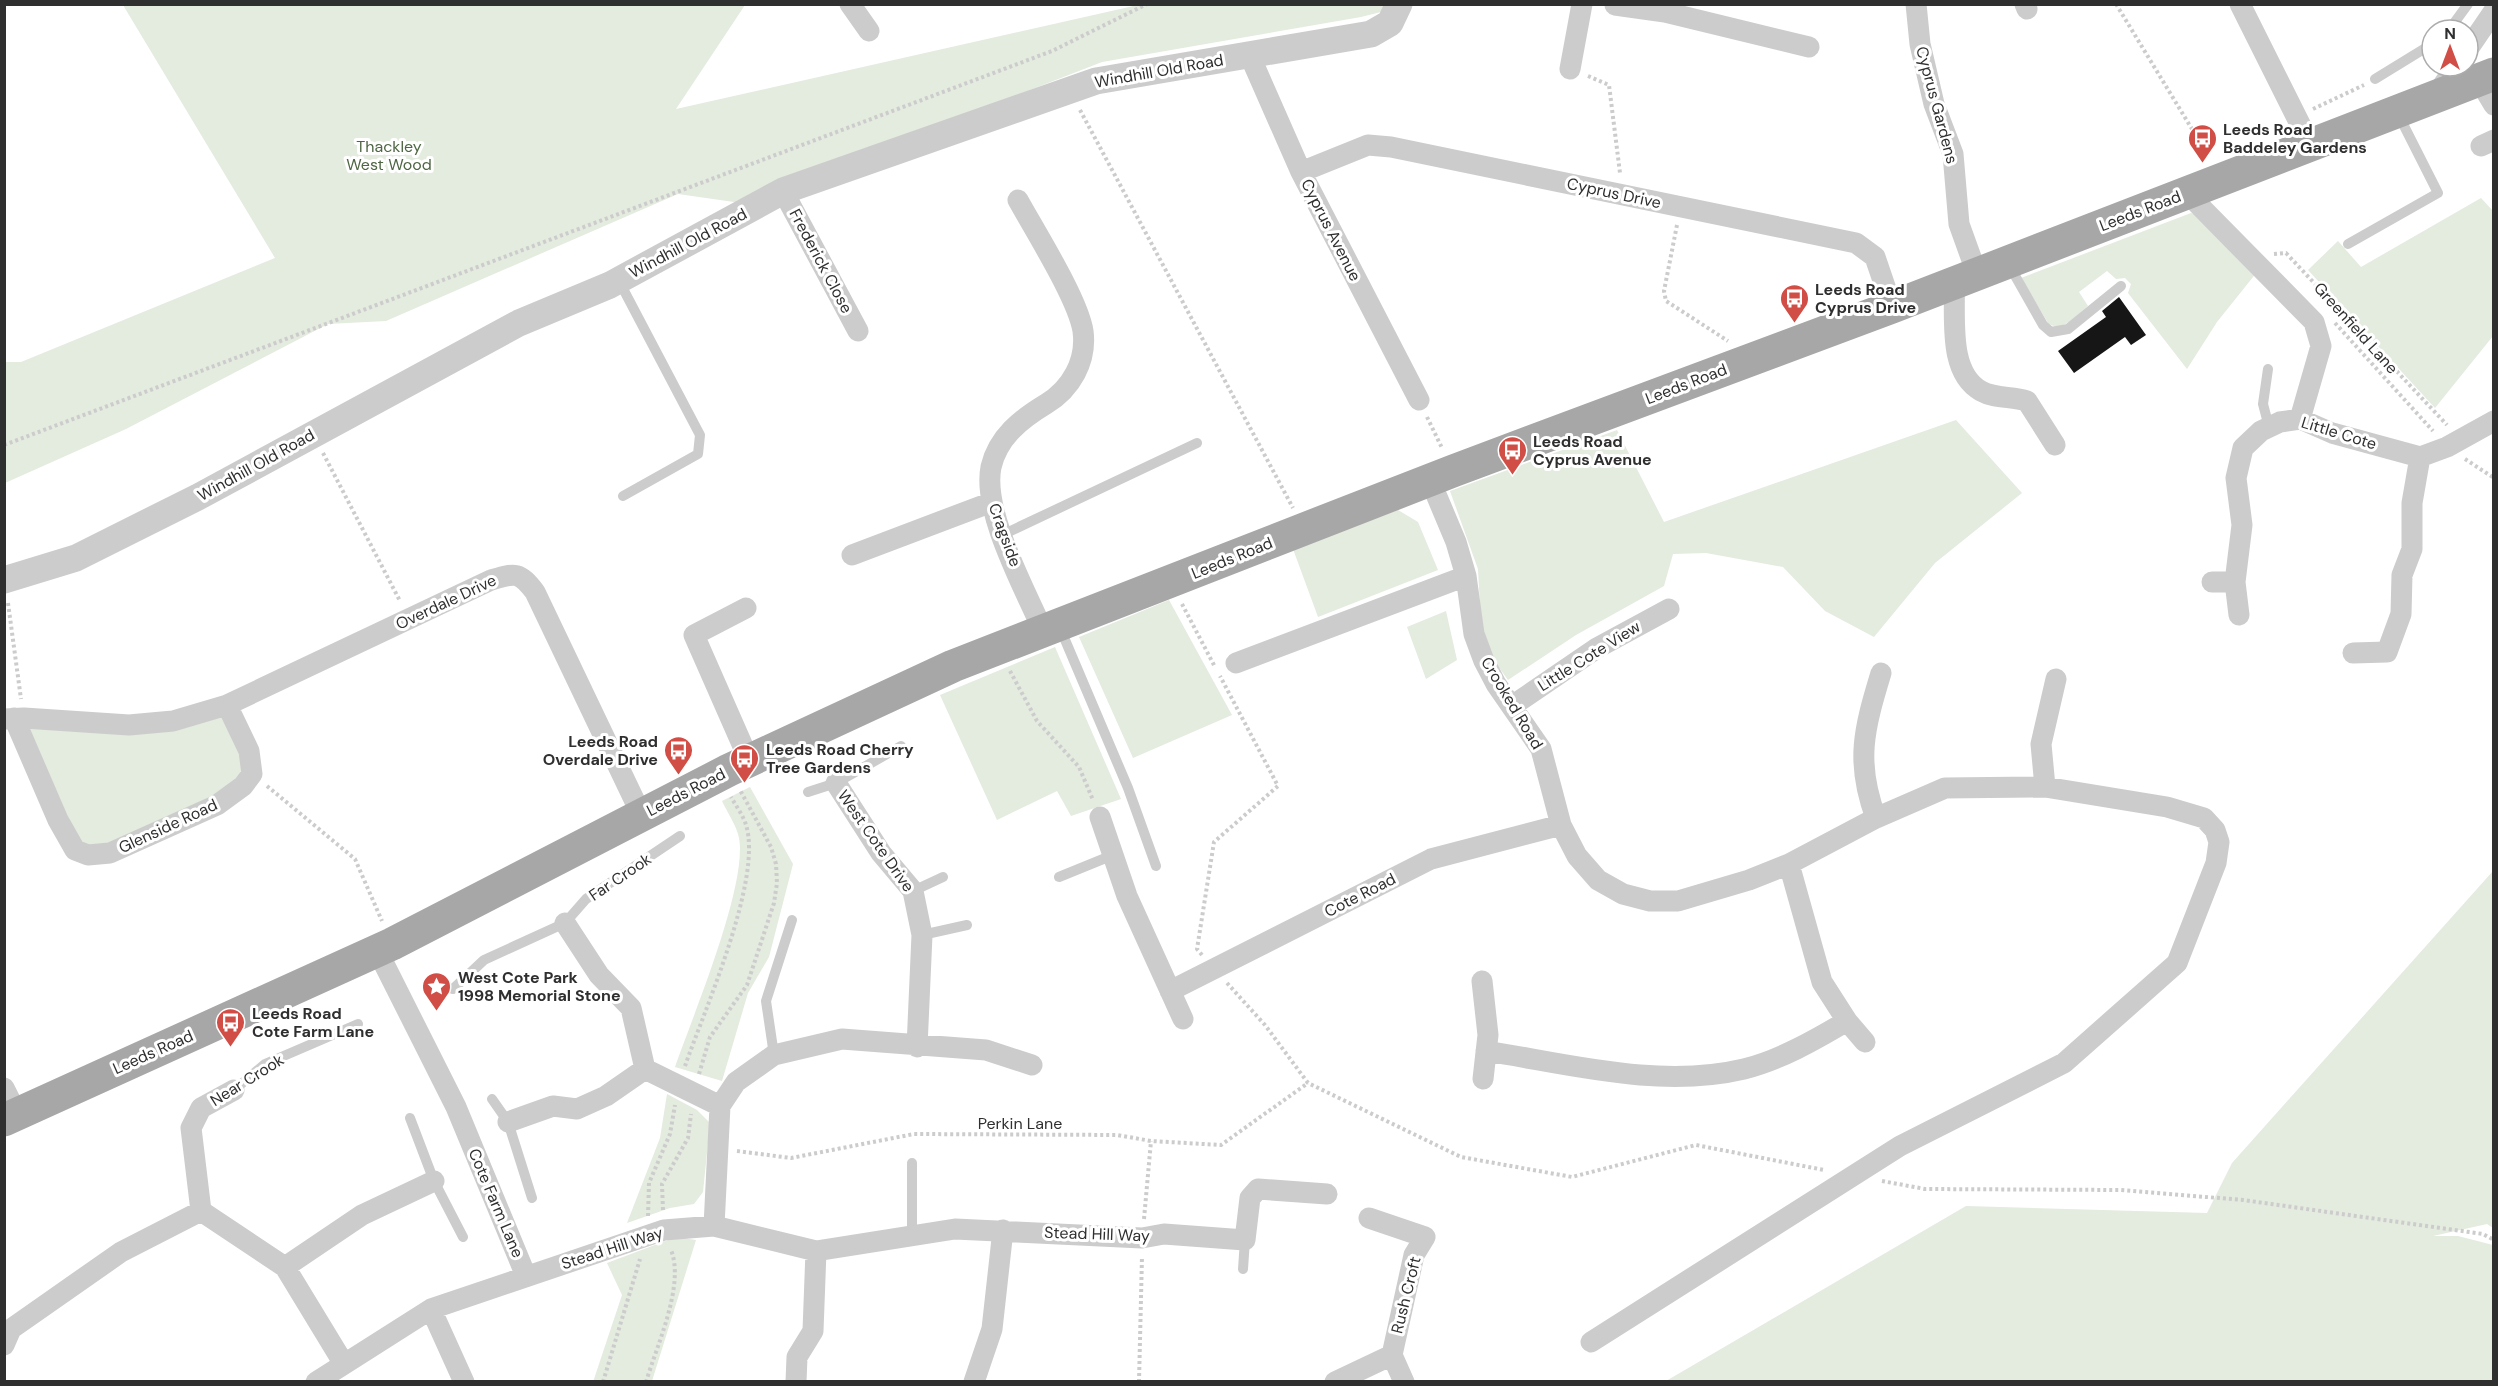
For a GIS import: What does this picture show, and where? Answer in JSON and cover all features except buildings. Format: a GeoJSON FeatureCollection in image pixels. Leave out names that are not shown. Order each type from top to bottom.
{"type":"FeatureCollection","features":[{"type":"Feature","properties":{"kind":"main road","name":"Leeds Road"},"geometry":{"type":"LineString","coordinates":[[9,1107],[385,947],[739,765],[953,666],[1442,476],[1892,307],[2481,81]]}},
{"type":"Feature","properties":{"kind":"street"},"geometry":{"type":"LineString","coordinates":[[850,4],[869,31]]}},
{"type":"Feature","properties":{"kind":"street","name":"Windhill Old Road"},"geometry":{"type":"LineString","coordinates":[[5,580],[76,558],[198,497],[519,323],[619,281],[783,191],[1096,81],[1371,34],[1390,23],[1399,4]]}},
{"type":"Feature","properties":{"kind":"street"},"geometry":{"type":"LineString","coordinates":[[1570,69],[1582,4]]}},
{"type":"Feature","properties":{"kind":"street","name":"Cyprus Gardens"},"geometry":{"type":"LineString","coordinates":[[1916,4],[1920,45],[1932,94],[1953,154],[1965,278],[1958,360],[1966,377],[1981,391],[2027,401],[2055,445]]}},
{"type":"Feature","properties":{"kind":"street"},"geometry":{"type":"LineString","coordinates":[[2240,4],[2311,146]]}},
{"type":"Feature","properties":{"kind":"street"},"geometry":{"type":"LineString","coordinates":[[1613,5],[1667,8],[1809,46]]}},
{"type":"Feature","properties":{"kind":"street"},"geometry":{"type":"LineString","coordinates":[[2480,31],[2493,11]]}},
{"type":"Feature","properties":{"kind":"street","name":"Cyprus Avenue"},"geometry":{"type":"LineString","coordinates":[[1250,56],[1301,172],[1419,400]]}},
{"type":"Feature","properties":{"kind":"street","name":"Cyprus Drive"},"geometry":{"type":"LineString","coordinates":[[1301,172],[1368,145],[1391,147],[1856,243],[1875,256],[1892,307]]}},
{"type":"Feature","properties":{"kind":"street","name":"Frederick Close"},"geometry":{"type":"LineString","coordinates":[[783,191],[858,331]]}},
{"type":"Feature","properties":{"kind":"street"},"geometry":{"type":"LineString","coordinates":[[2187,193],[2314,322],[2321,346],[2300,419]]}},
{"type":"Feature","properties":{"kind":"street","name":"Cragside"},"geometry":{"type":"LineString","coordinates":[[1018,200],[1077,310],[1083,332],[1082,350],[1073,379],[1059,396],[1014,425],[999,446],[991,468],[992,502],[1002,535],[1051,628]]}},
{"type":"Feature","properties":{"kind":"street","name":"Little Cote"},"geometry":{"type":"LineString","coordinates":[[2239,615],[2235,582],[2242,525],[2237,503],[2236,478],[2243,448],[2261,430],[2280,422],[2300,419],[2332,433],[2420,457]]}},
{"type":"Feature","properties":{"kind":"street"},"geometry":{"type":"LineString","coordinates":[[2353,653],[2387,652],[2401,614],[2402,575],[2412,549],[2412,503],[2420,457],[2454,443],[2493,421]]}},
{"type":"Feature","properties":{"kind":"street","name":"Crooked Road"},"geometry":{"type":"LineString","coordinates":[[1442,476],[1455,542],[1466,576],[1474,634],[1496,684],[1541,749],[1561,825],[1577,856],[1598,880],[1623,894],[1644,900],[1664,902],[1691,899],[1789,864],[1876,818],[1945,788],[2045,787],[2192,812],[2204,818],[2215,830],[2218,842],[2216,863],[2177,963],[2064,1063],[1900,1146],[1591,1342]]}},
{"type":"Feature","properties":{"kind":"street"},"geometry":{"type":"LineString","coordinates":[[852,555],[992,502]]}},
{"type":"Feature","properties":{"kind":"street","name":"Overdale Drive"},"geometry":{"type":"LineString","coordinates":[[227,705],[491,580],[511,574],[524,577],[535,592],[641,814]]}},
{"type":"Feature","properties":{"kind":"street"},"geometry":{"type":"LineString","coordinates":[[1236,663],[1466,576]]}},
{"type":"Feature","properties":{"kind":"street"},"geometry":{"type":"LineString","coordinates":[[2212,582],[2235,582]]}},
{"type":"Feature","properties":{"kind":"street"},"geometry":{"type":"LineString","coordinates":[[739,765],[694,635],[746,608]]}},
{"type":"Feature","properties":{"kind":"street","name":"Little Cote View"},"geometry":{"type":"LineString","coordinates":[[1512,706],[1597,648],[1669,609]]}},
{"type":"Feature","properties":{"kind":"street"},"geometry":{"type":"LineString","coordinates":[[1876,818],[1864,781],[1862,750],[1866,724],[1881,673]]}},
{"type":"Feature","properties":{"kind":"street"},"geometry":{"type":"LineString","coordinates":[[2045,787],[2041,744],[2056,679]]}},
{"type":"Feature","properties":{"kind":"street"},"geometry":{"type":"LineString","coordinates":[[14,718],[129,725],[173,722],[227,705],[249,751],[252,774]]}},
{"type":"Feature","properties":{"kind":"street","name":"Glenside Road"},"geometry":{"type":"LineString","coordinates":[[14,718],[58,820],[75,850],[88,855],[110,853],[216,805],[243,786],[252,774]]}},
{"type":"Feature","properties":{"kind":"street","name":"West Cote Drive"},"geometry":{"type":"LineString","coordinates":[[836,783],[881,853],[913,891],[922,935],[918,1047]]}},
{"type":"Feature","properties":{"kind":"street"},"geometry":{"type":"LineString","coordinates":[[1100,817],[1127,896],[1183,1019]]}},
{"type":"Feature","properties":{"kind":"street","name":"Cote Road"},"geometry":{"type":"LineString","coordinates":[[1170,991],[1431,859],[1561,825]]}},
{"type":"Feature","properties":{"kind":"street"},"geometry":{"type":"LineString","coordinates":[[1789,864],[1804,911],[1818,970],[1829,994],[1865,1042]]}},
{"type":"Feature","properties":{"kind":"street"},"geometry":{"type":"LineString","coordinates":[[565,923],[599,975],[631,1008],[645,1069]]}},
{"type":"Feature","properties":{"kind":"street","name":"Cote Farm Lane"},"geometry":{"type":"LineString","coordinates":[[316,1382],[431,1309],[526,1276],[456,1107],[385,947]]}},
{"type":"Feature","properties":{"kind":"street"},"geometry":{"type":"LineString","coordinates":[[1482,981],[1487,1012],[1483,1079]]}},
{"type":"Feature","properties":{"kind":"street"},"geometry":{"type":"LineString","coordinates":[[1486,1051],[1615,1070],[1694,1077],[1746,1068],[1773,1060],[1847,1021]]}},
{"type":"Feature","properties":{"kind":"street"},"geometry":{"type":"LineString","coordinates":[[714,1226],[716,1148],[720,1106],[736,1082],[774,1055],[842,1039],[918,1047],[986,1050],[1032,1065]]}},
{"type":"Feature","properties":{"kind":"street"},"geometry":{"type":"LineString","coordinates":[[645,1069],[720,1106]]}},
{"type":"Feature","properties":{"kind":"street"},"geometry":{"type":"LineString","coordinates":[[508,1122],[553,1106],[577,1108],[606,1096],[645,1069]]}},
{"type":"Feature","properties":{"kind":"street","name":"Near Crook"},"geometry":{"type":"LineString","coordinates":[[201,1211],[191,1128],[201,1108],[234,1090]]}},
{"type":"Feature","properties":{"kind":"street"},"geometry":{"type":"LineString","coordinates":[[285,1267],[362,1215],[434,1181]]}},
{"type":"Feature","properties":{"kind":"street"},"geometry":{"type":"LineString","coordinates":[[1245,1240],[1251,1198],[1258,1189],[1327,1194]]}},
{"type":"Feature","properties":{"kind":"street"},"geometry":{"type":"LineString","coordinates":[[7,1331],[121,1252],[201,1211],[285,1267],[344,1364]]}},
{"type":"Feature","properties":{"kind":"street","name":"Rush Croft"},"geometry":{"type":"LineString","coordinates":[[1369,1218],[1425,1237],[1414,1255],[1392,1355],[1404,1382]]}},
{"type":"Feature","properties":{"kind":"street","name":"Stead Hill Way"},"geometry":{"type":"LineString","coordinates":[[526,1276],[664,1230],[714,1226],[816,1251],[955,1229],[1142,1238],[1164,1234],[1245,1240]]}},
{"type":"Feature","properties":{"kind":"street"},"geometry":{"type":"LineString","coordinates":[[974,1382],[992,1329],[1003,1230]]}},
{"type":"Feature","properties":{"kind":"street"},"geometry":{"type":"LineString","coordinates":[[796,1382],[797,1357],[813,1331],[816,1251]]}},
{"type":"Feature","properties":{"kind":"street"},"geometry":{"type":"LineString","coordinates":[[431,1309],[464,1382]]}},
{"type":"Feature","properties":{"kind":"street","name":"Rush Croft"},"geometry":{"type":"LineString","coordinates":[[1335,1382],[1392,1355]]}},
{"type":"Feature","properties":{"kind":"lane"},"geometry":{"type":"LineString","coordinates":[[2458,18],[2468,4]]}},
{"type":"Feature","properties":{"kind":"lane"},"geometry":{"type":"LineString","coordinates":[[2375,79],[2420,51]]}},
{"type":"Feature","properties":{"kind":"lane"},"geometry":{"type":"LineString","coordinates":[[2348,244],[2438,193],[2397,113]]}},
{"type":"Feature","properties":{"kind":"lane"},"geometry":{"type":"LineString","coordinates":[[2007,262],[2043,325],[2051,332],[2068,329],[2121,286]]}},
{"type":"Feature","properties":{"kind":"lane"},"geometry":{"type":"LineString","coordinates":[[619,281],[700,435],[701,444],[698,454],[623,496]]}},
{"type":"Feature","properties":{"kind":"lane"},"geometry":{"type":"LineString","coordinates":[[2268,369],[2263,404],[2269,427]]}},
{"type":"Feature","properties":{"kind":"lane"},"geometry":{"type":"LineString","coordinates":[[1002,535],[1197,443]]}},
{"type":"Feature","properties":{"kind":"lane"},"geometry":{"type":"LineString","coordinates":[[1051,628],[1128,788],[1156,866]]}},
{"type":"Feature","properties":{"kind":"lane","name":"West Cote Drive"},"geometry":{"type":"LineString","coordinates":[[808,792],[836,783],[901,747]]}},
{"type":"Feature","properties":{"kind":"lane","name":"Far Crook"},"geometry":{"type":"LineString","coordinates":[[453,989],[484,960],[565,923],[586,899],[680,836]]}},
{"type":"Feature","properties":{"kind":"lane"},"geometry":{"type":"LineString","coordinates":[[1059,877],[1113,855]]}},
{"type":"Feature","properties":{"kind":"lane"},"geometry":{"type":"LineString","coordinates":[[913,891],[943,877]]}},
{"type":"Feature","properties":{"kind":"lane"},"geometry":{"type":"LineString","coordinates":[[774,1055],[766,1001],[792,921]]}},
{"type":"Feature","properties":{"kind":"lane"},"geometry":{"type":"LineString","coordinates":[[922,935],[967,925]]}},
{"type":"Feature","properties":{"kind":"lane","name":"Near Crook"},"geometry":{"type":"LineString","coordinates":[[234,1090],[265,1064],[358,1024]]}},
{"type":"Feature","properties":{"kind":"lane"},"geometry":{"type":"LineString","coordinates":[[492,1099],[508,1122],[532,1198]]}},
{"type":"Feature","properties":{"kind":"lane"},"geometry":{"type":"LineString","coordinates":[[410,1118],[434,1181],[463,1237]]}},
{"type":"Feature","properties":{"kind":"lane"},"geometry":{"type":"LineString","coordinates":[[912,1163],[912,1235]]}},
{"type":"Feature","properties":{"kind":"lane"},"geometry":{"type":"LineString","coordinates":[[1243,1269],[1245,1240]]}},
{"type":"Feature","properties":{"kind":"path"},"geometry":{"type":"LineString","coordinates":[[4,445],[1052,51],[1146,4]]}},
{"type":"Feature","properties":{"kind":"path"},"geometry":{"type":"LineString","coordinates":[[2116,4],[2188,126],[2224,179]]}},
{"type":"Feature","properties":{"kind":"path"},"geometry":{"type":"LineString","coordinates":[[1570,69],[1609,85],[1622,195]]}},
{"type":"Feature","properties":{"kind":"path"},"geometry":{"type":"LineString","coordinates":[[2296,116],[2375,79]]}},
{"type":"Feature","properties":{"kind":"path"},"geometry":{"type":"LineString","coordinates":[[1069,90],[1305,530]]}},
{"type":"Feature","properties":{"kind":"path"},"geometry":{"type":"LineString","coordinates":[[1680,206],[1665,291],[1666,301],[1755,358]]}},
{"type":"Feature","properties":{"kind":"path"},"geometry":{"type":"LineString","coordinates":[[2265,245],[2281,263]]}},
{"type":"Feature","properties":{"kind":"path"},"geometry":{"type":"LineString","coordinates":[[2273,254],[2286,253],[2454,443]]}},
{"type":"Feature","properties":{"kind":"path","name":"Greenfield Lane"},"geometry":{"type":"LineString","coordinates":[[2329,315],[2454,443],[2493,478]]}},
{"type":"Feature","properties":{"kind":"path"},"geometry":{"type":"LineString","coordinates":[[1419,400],[1442,476]]}},
{"type":"Feature","properties":{"kind":"path"},"geometry":{"type":"LineString","coordinates":[[313,434],[409,619]]}},
{"type":"Feature","properties":{"kind":"path"},"geometry":{"type":"LineString","coordinates":[[5,580],[14,718]]}},
{"type":"Feature","properties":{"kind":"path"},"geometry":{"type":"LineString","coordinates":[[999,648],[1037,721],[1079,766],[1100,817]]}},
{"type":"Feature","properties":{"kind":"path"},"geometry":{"type":"LineString","coordinates":[[646,1382],[671,1302],[677,1265],[664,1230],[662,1184],[688,1138],[693,1092],[710,1037],[747,985],[774,903],[777,883],[776,864],[739,765]]}},
{"type":"Feature","properties":{"kind":"path"},"geometry":{"type":"LineString","coordinates":[[252,774],[355,859],[385,947]]}},
{"type":"Feature","properties":{"kind":"path","name":"Perkin Lane"},"geometry":{"type":"LineString","coordinates":[[716,1148],[791,1158],[914,1134],[1117,1135],[1151,1141],[1221,1144],[1308,1083]]}},
{"type":"Feature","properties":{"kind":"path"},"geometry":{"type":"LineString","coordinates":[[1139,1382],[1142,1238],[1151,1141]]}},
{"type":"Feature","properties":{"kind":"green space","name":"Thackley West Wood"},"geometry":{"type":"Polygon","coordinates":[[[123,5],[745,5],[676,109],[1138,5],[1409,5],[1361,17],[1102,62],[741,203],[678,194],[386,321],[328,324],[126,429],[5,483],[5,362],[21,362],[275,258],[123,5]]]}},
{"type":"Feature","properties":{"kind":"green space"},"geometry":{"type":"Polygon","coordinates":[[[2481,198],[2493,211],[2493,336],[2435,408],[2308,270],[2338,241],[2361,267],[2481,198]]]}},
{"type":"Feature","properties":{"kind":"green space"},"geometry":{"type":"Polygon","coordinates":[[[2191,213],[2204,216],[2257,272],[2217,322],[2187,369],[2128,293],[2131,284],[2125,278],[2116,279],[2107,271],[2079,292],[2088,306],[2069,322],[2053,326],[2048,323],[2021,278],[2191,213]]]}},
{"type":"Feature","properties":{"kind":"green space"},"geometry":{"type":"Polygon","coordinates":[[[1956,420],[2022,493],[1935,563],[1874,637],[1825,611],[1783,567],[1706,553],[1673,554],[1664,586],[1576,635],[1508,680],[1482,644],[1478,569],[1450,491],[1617,430],[1664,522],[1956,420]]]}},
{"type":"Feature","properties":{"kind":"green space"},"geometry":{"type":"Polygon","coordinates":[[[1398,510],[1418,522],[1438,570],[1318,617],[1293,549],[1398,510]]]}},
{"type":"Feature","properties":{"kind":"green space"},"geometry":{"type":"Polygon","coordinates":[[[1169,600],[1232,715],[1133,758],[1079,637],[1169,600]]]}},
{"type":"Feature","properties":{"kind":"green space"},"geometry":{"type":"Polygon","coordinates":[[[1446,611],[1457,660],[1426,679],[1407,627],[1446,611]]]}},
{"type":"Feature","properties":{"kind":"green space"},"geometry":{"type":"Polygon","coordinates":[[[1055,647],[1121,799],[1071,816],[1057,791],[997,820],[940,695],[1055,647]]]}},
{"type":"Feature","properties":{"kind":"green space"},"geometry":{"type":"Polygon","coordinates":[[[227,705],[252,774],[110,853],[75,850],[24,718],[81,722],[227,705]]]}},
{"type":"Feature","properties":{"kind":"green space"},"geometry":{"type":"Polygon","coordinates":[[[750,787],[793,864],[769,957],[748,993],[722,1081],[675,1067],[717,952],[735,887],[740,859],[738,833],[722,801],[750,787]]]}},
{"type":"Feature","properties":{"kind":"green space"},"geometry":{"type":"Polygon","coordinates":[[[2493,871],[2493,1228],[2487,1224],[2433,1236],[2458,1236],[2493,1245],[2493,1381],[1666,1381],[1966,1206],[2207,1213],[2232,1163],[2493,871]]]}},
{"type":"Feature","properties":{"kind":"green space"},"geometry":{"type":"Polygon","coordinates":[[[667,1094],[697,1110],[710,1123],[703,1192],[694,1204],[670,1208],[627,1223],[660,1138],[667,1094]]]}},
{"type":"Feature","properties":{"kind":"green space"},"geometry":{"type":"Polygon","coordinates":[[[676,1237],[696,1240],[652,1381],[593,1382],[622,1295],[607,1263],[676,1237]]]}},
{"type":"Feature","properties":{"kind":"place","name":"Leeds Road Baddeley Gardens"},"geometry":{"type":"Point","coordinates":[2202,164]}},
{"type":"Feature","properties":{"kind":"place","name":"Leeds Road Cyprus Drive"},"geometry":{"type":"Point","coordinates":[1794,324]}},
{"type":"Feature","properties":{"kind":"place","name":"Leeds Road Cyprus Avenue"},"geometry":{"type":"Point","coordinates":[1512,476]}},
{"type":"Feature","properties":{"kind":"place","name":"Leeds Road Overdale Drive"},"geometry":{"type":"Point","coordinates":[679,776]}},
{"type":"Feature","properties":{"kind":"place","name":"Leeds Road Cherry Tree Gardens"},"geometry":{"type":"Point","coordinates":[745,784]}},
{"type":"Feature","properties":{"kind":"place","name":"West Cote Park 1998 Memorial Stone"},"geometry":{"type":"Point","coordinates":[437,1012]}},
{"type":"Feature","properties":{"kind":"place","name":"Leeds Road Cote Farm Lane"},"geometry":{"type":"Point","coordinates":[231,1048]}}]}
